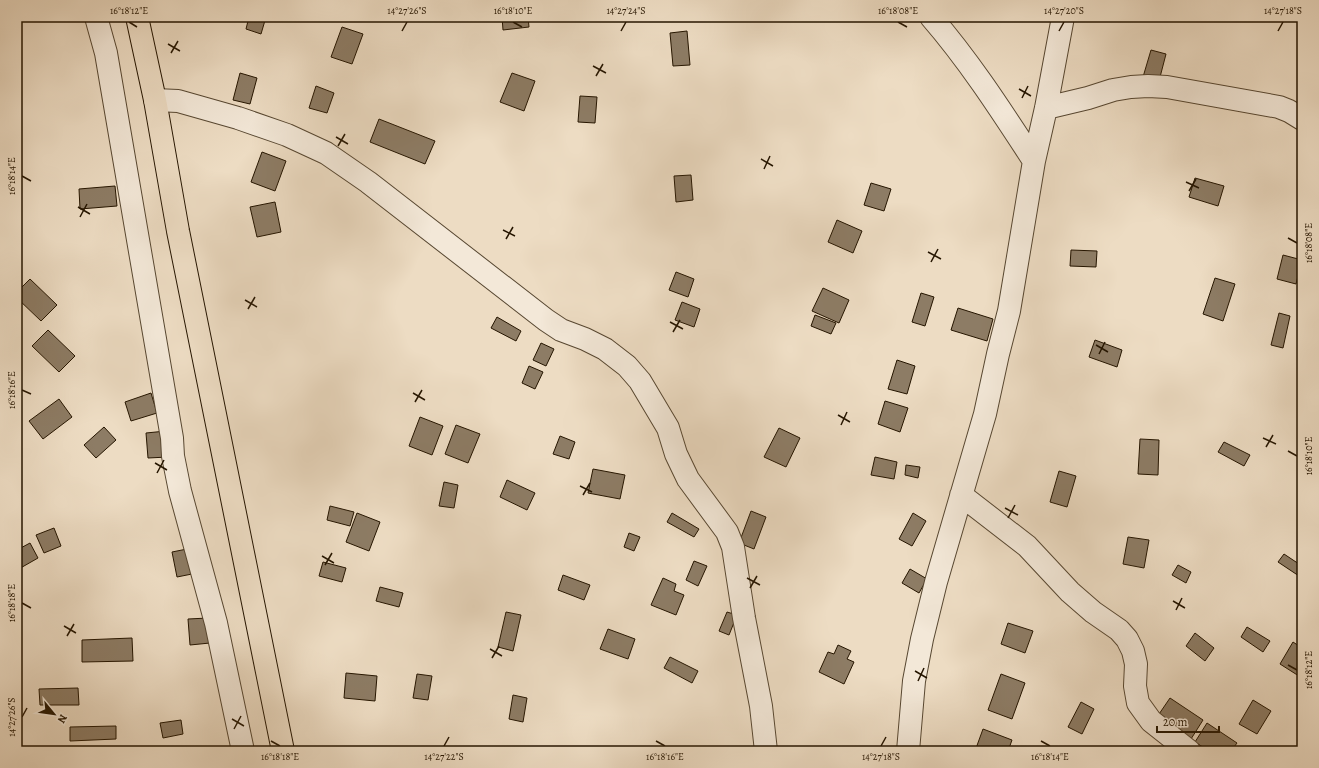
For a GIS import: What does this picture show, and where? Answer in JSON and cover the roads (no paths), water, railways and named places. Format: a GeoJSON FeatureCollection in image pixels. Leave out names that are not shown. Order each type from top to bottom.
{"type":"FeatureCollection","features":[{"type":"Feature","properties":{"kind":"main road"},"geometry":{"type":"LineString","coordinates":[[137,17],[155,100],[178,231],[283,751]]}},
{"type":"Feature","properties":{"kind":"street"},"geometry":{"type":"LineString","coordinates":[[96,17],[106,53],[180,491],[216,623],[243,751]]}},
{"type":"Feature","properties":{"kind":"street"},"geometry":{"type":"LineString","coordinates":[[931,17],[944,32],[996,102],[1034,162]]}},
{"type":"Feature","properties":{"kind":"street"},"geometry":{"type":"LineString","coordinates":[[908,751],[914,681],[922,639],[936,582],[985,414],[1009,311],[1034,162],[1063,17]]}},
{"type":"Feature","properties":{"kind":"street"},"geometry":{"type":"LineString","coordinates":[[1046,108],[1113,90],[1148,86],[1280,107],[1290,111],[1302,119]]}},
{"type":"Feature","properties":{"kind":"street"},"geometry":{"type":"LineString","coordinates":[[155,100],[178,101],[238,118],[287,135],[326,153],[368,182],[546,320],[561,330],[585,339],[605,349],[627,366],[640,381],[668,428],[676,454],[688,478],[727,532],[733,547],[744,618],[761,706],[766,751]]}},
{"type":"Feature","properties":{"kind":"street"},"geometry":{"type":"LineString","coordinates":[[961,495],[1027,546],[1070,592],[1093,612],[1119,630],[1127,639],[1133,651],[1136,664],[1135,686],[1138,703],[1151,721],[1189,751]]}}]}
